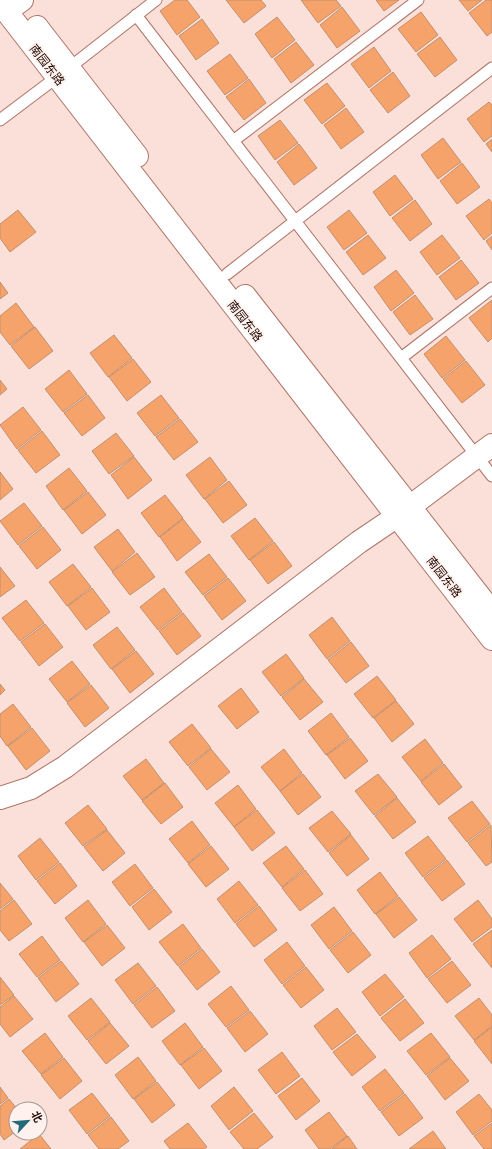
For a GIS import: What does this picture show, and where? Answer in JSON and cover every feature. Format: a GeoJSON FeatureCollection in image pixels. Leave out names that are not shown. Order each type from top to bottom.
{"type":"FeatureCollection","features":[{"type":"Feature","properties":{"kind":"main road","name":"南园东路"},"geometry":{"type":"LineString","coordinates":[[11,7],[227,274],[403,512],[492,639]]}},
{"type":"Feature","properties":{"kind":"main road","name":"南园东路"},"geometry":{"type":"LineString","coordinates":[[63,72],[403,512],[492,612]]}},
{"type":"Feature","properties":{"kind":"main road"},"geometry":{"type":"LineString","coordinates":[[0,798],[31,788],[65,767],[359,542],[403,512],[485,451]]}},
{"type":"Feature","properties":{"kind":"lane"},"geometry":{"type":"LineString","coordinates":[[0,120],[156,0]]}},
{"type":"Feature","properties":{"kind":"lane"},"geometry":{"type":"LineString","coordinates":[[233,141],[418,0]]}},
{"type":"Feature","properties":{"kind":"lane"},"geometry":{"type":"LineString","coordinates":[[136,15],[401,358],[485,451],[492,476]]}},
{"type":"Feature","properties":{"kind":"lane"},"geometry":{"type":"LineString","coordinates":[[227,274],[294,220],[492,68]]}},
{"type":"Feature","properties":{"kind":"lane"},"geometry":{"type":"LineString","coordinates":[[401,358],[492,288]]}},
{"type":"Feature","properties":{"kind":"building"},"geometry":{"type":"Polygon","coordinates":[[[175,0],[187,0],[200,17],[177,35],[160,11],[175,0]]]}},
{"type":"Feature","properties":{"kind":"building"},"geometry":{"type":"Polygon","coordinates":[[[226,0],[261,0],[266,6],[244,23],[226,0]]]}},
{"type":"Feature","properties":{"kind":"building"},"geometry":{"type":"Polygon","coordinates":[[[301,0],[336,0],[341,6],[318,23],[301,0]]]}},
{"type":"Feature","properties":{"kind":"building"},"geometry":{"type":"Polygon","coordinates":[[[376,0],[399,0],[384,11],[376,0]]]}},
{"type":"Feature","properties":{"kind":"building"},"geometry":{"type":"Polygon","coordinates":[[[459,0],[482,0],[468,11],[459,0]]]}},
{"type":"Feature","properties":{"kind":"building"},"geometry":{"type":"Polygon","coordinates":[[[486,0],[492,0],[492,32],[487,36],[469,13],[486,0]]]}},
{"type":"Feature","properties":{"kind":"building"},"geometry":{"type":"Polygon","coordinates":[[[342,7],[360,31],[337,48],[320,25],[342,7]]]}},
{"type":"Feature","properties":{"kind":"building"},"geometry":{"type":"Polygon","coordinates":[[[421,12],[438,35],[416,52],[398,29],[421,12]]]}},
{"type":"Feature","properties":{"kind":"building"},"geometry":{"type":"Polygon","coordinates":[[[277,17],[295,40],[272,58],[255,34],[277,17]]]}},
{"type":"Feature","properties":{"kind":"building"},"geometry":{"type":"Polygon","coordinates":[[[202,19],[219,43],[196,60],[179,36],[202,19]]]}},
{"type":"Feature","properties":{"kind":"building"},"geometry":{"type":"Polygon","coordinates":[[[440,37],[457,60],[435,77],[417,54],[440,37]]]}},
{"type":"Feature","properties":{"kind":"building"},"geometry":{"type":"Polygon","coordinates":[[[296,42],[314,65],[291,83],[274,59],[296,42]]]}},
{"type":"Feature","properties":{"kind":"building"},"geometry":{"type":"Polygon","coordinates":[[[374,47],[391,71],[369,88],[351,64],[374,47]]]}},
{"type":"Feature","properties":{"kind":"building"},"geometry":{"type":"Polygon","coordinates":[[[230,54],[248,78],[225,95],[207,71],[230,54]]]}},
{"type":"Feature","properties":{"kind":"building"},"geometry":{"type":"Polygon","coordinates":[[[393,72],[410,96],[388,113],[370,90],[393,72]]]}},
{"type":"Feature","properties":{"kind":"building"},"geometry":{"type":"Polygon","coordinates":[[[249,79],[266,103],[244,120],[226,97],[249,79]]]}},
{"type":"Feature","properties":{"kind":"building"},"geometry":{"type":"Polygon","coordinates":[[[327,83],[345,106],[322,124],[304,100],[327,83]]]}},
{"type":"Feature","properties":{"kind":"building"},"geometry":{"type":"Polygon","coordinates":[[[489,102],[492,105],[492,136],[484,142],[467,119],[489,102]]]}},
{"type":"Feature","properties":{"kind":"building"},"geometry":{"type":"Polygon","coordinates":[[[346,108],[364,132],[341,149],[324,125],[346,108]]]}},
{"type":"Feature","properties":{"kind":"building"},"geometry":{"type":"Polygon","coordinates":[[[280,120],[298,143],[275,160],[258,136],[280,120]]]}},
{"type":"Feature","properties":{"kind":"building"},"geometry":{"type":"Polygon","coordinates":[[[443,138],[461,162],[438,179],[421,155],[443,138]]]}},
{"type":"Feature","properties":{"kind":"building"},"geometry":{"type":"Polygon","coordinates":[[[492,139],[492,152],[486,144],[492,139]]]}},
{"type":"Feature","properties":{"kind":"building"},"geometry":{"type":"Polygon","coordinates":[[[299,144],[317,168],[294,185],[277,162],[299,144]]]}},
{"type":"Feature","properties":{"kind":"building"},"geometry":{"type":"Polygon","coordinates":[[[462,163],[480,187],[457,204],[440,181],[462,163]]]}},
{"type":"Feature","properties":{"kind":"building"},"geometry":{"type":"Polygon","coordinates":[[[395,175],[413,199],[390,216],[373,192],[395,175]]]}},
{"type":"Feature","properties":{"kind":"building"},"geometry":{"type":"Polygon","coordinates":[[[489,199],[492,203],[492,233],[484,240],[466,216],[489,199]]]}},
{"type":"Feature","properties":{"kind":"building"},"geometry":{"type":"Polygon","coordinates":[[[415,200],[432,224],[410,241],[392,218],[415,200]]]}},
{"type":"Feature","properties":{"kind":"building"},"geometry":{"type":"Polygon","coordinates":[[[18,210],[36,232],[10,252],[0,238],[0,224],[18,210]]]}},
{"type":"Feature","properties":{"kind":"building"},"geometry":{"type":"Polygon","coordinates":[[[349,210],[367,233],[344,250],[327,227],[349,210]]]}},
{"type":"Feature","properties":{"kind":"building"},"geometry":{"type":"Polygon","coordinates":[[[368,235],[386,258],[363,275],[346,252],[368,235]]]}},
{"type":"Feature","properties":{"kind":"building"},"geometry":{"type":"Polygon","coordinates":[[[442,235],[460,258],[437,275],[420,252],[442,235]]]}},
{"type":"Feature","properties":{"kind":"building"},"geometry":{"type":"Polygon","coordinates":[[[492,236],[492,250],[486,241],[492,236]]]}},
{"type":"Feature","properties":{"kind":"building"},"geometry":{"type":"Polygon","coordinates":[[[461,260],[479,283],[456,300],[439,277],[461,260]]]}},
{"type":"Feature","properties":{"kind":"building"},"geometry":{"type":"Polygon","coordinates":[[[396,270],[414,293],[391,311],[374,287],[396,270]]]}},
{"type":"Feature","properties":{"kind":"building"},"geometry":{"type":"Polygon","coordinates":[[[0,282],[8,293],[0,299],[0,282]]]}},
{"type":"Feature","properties":{"kind":"building"},"geometry":{"type":"Polygon","coordinates":[[[415,295],[433,319],[410,335],[393,312],[415,295]]]}},
{"type":"Feature","properties":{"kind":"building"},"geometry":{"type":"Polygon","coordinates":[[[492,300],[492,338],[488,342],[469,318],[492,300]]]}},
{"type":"Feature","properties":{"kind":"building"},"geometry":{"type":"Polygon","coordinates":[[[16,303],[34,327],[10,345],[0,332],[0,316],[16,303]]]}},
{"type":"Feature","properties":{"kind":"building"},"geometry":{"type":"Polygon","coordinates":[[[35,327],[53,351],[29,369],[11,346],[35,327]]]}},
{"type":"Feature","properties":{"kind":"building"},"geometry":{"type":"Polygon","coordinates":[[[114,335],[132,358],[108,377],[90,353],[114,335]]]}},
{"type":"Feature","properties":{"kind":"building"},"geometry":{"type":"Polygon","coordinates":[[[446,336],[465,360],[442,378],[424,354],[446,336]]]}},
{"type":"Feature","properties":{"kind":"building"},"geometry":{"type":"Polygon","coordinates":[[[133,359],[151,382],[127,401],[109,377],[133,359]]]}},
{"type":"Feature","properties":{"kind":"building"},"geometry":{"type":"Polygon","coordinates":[[[466,361],[485,385],[462,403],[443,379],[466,361]]]}},
{"type":"Feature","properties":{"kind":"building"},"geometry":{"type":"Polygon","coordinates":[[[69,370],[87,394],[63,412],[45,389],[69,370]]]}},
{"type":"Feature","properties":{"kind":"building"},"geometry":{"type":"Polygon","coordinates":[[[0,380],[7,389],[0,395],[0,380]]]}},
{"type":"Feature","properties":{"kind":"building"},"geometry":{"type":"Polygon","coordinates":[[[88,395],[105,418],[82,436],[64,413],[88,395]]]}},
{"type":"Feature","properties":{"kind":"building"},"geometry":{"type":"Polygon","coordinates":[[[161,395],[179,418],[155,436],[137,413],[161,395]]]}},
{"type":"Feature","properties":{"kind":"building"},"geometry":{"type":"Polygon","coordinates":[[[23,407],[41,430],[17,449],[0,425],[23,407]]]}},
{"type":"Feature","properties":{"kind":"building"},"geometry":{"type":"Polygon","coordinates":[[[180,419],[198,442],[174,460],[156,437],[180,419]]]}},
{"type":"Feature","properties":{"kind":"building"},"geometry":{"type":"Polygon","coordinates":[[[42,431],[60,455],[36,473],[18,450],[42,431]]]}},
{"type":"Feature","properties":{"kind":"building"},"geometry":{"type":"Polygon","coordinates":[[[116,433],[134,456],[109,474],[92,451],[116,433]]]}},
{"type":"Feature","properties":{"kind":"building"},"geometry":{"type":"Polygon","coordinates":[[[134,457],[152,480],[128,499],[111,475],[134,457]]]}},
{"type":"Feature","properties":{"kind":"building"},"geometry":{"type":"Polygon","coordinates":[[[210,457],[227,480],[204,499],[186,475],[210,457]]]}},
{"type":"Feature","properties":{"kind":"building"},"geometry":{"type":"Polygon","coordinates":[[[69,468],[87,491],[63,510],[46,486],[69,468]]]}},
{"type":"Feature","properties":{"kind":"building"},"geometry":{"type":"Polygon","coordinates":[[[0,472],[13,489],[0,500],[0,472]]]}},
{"type":"Feature","properties":{"kind":"building"},"geometry":{"type":"Polygon","coordinates":[[[229,481],[247,505],[223,523],[205,499],[229,481]]]}},
{"type":"Feature","properties":{"kind":"building"},"geometry":{"type":"Polygon","coordinates":[[[88,492],[106,515],[82,534],[64,510],[88,492]]]}},
{"type":"Feature","properties":{"kind":"building"},"geometry":{"type":"Polygon","coordinates":[[[165,495],[183,518],[159,537],[141,513],[165,495]]]}},
{"type":"Feature","properties":{"kind":"building"},"geometry":{"type":"Polygon","coordinates":[[[24,503],[42,526],[18,545],[0,521],[24,503]]]}},
{"type":"Feature","properties":{"kind":"building"},"geometry":{"type":"Polygon","coordinates":[[[255,518],[273,541],[249,560],[231,536],[255,518]]]}},
{"type":"Feature","properties":{"kind":"building"},"geometry":{"type":"Polygon","coordinates":[[[183,519],[201,542],[177,561],[160,537],[183,519]]]}},
{"type":"Feature","properties":{"kind":"building"},"geometry":{"type":"Polygon","coordinates":[[[43,527],[61,550],[37,569],[19,546],[43,527]]]}},
{"type":"Feature","properties":{"kind":"building"},"geometry":{"type":"Polygon","coordinates":[[[118,529],[135,552],[112,571],[94,547],[118,529]]]}},
{"type":"Feature","properties":{"kind":"building"},"geometry":{"type":"Polygon","coordinates":[[[274,542],[292,566],[268,584],[250,560],[274,542]]]}},
{"type":"Feature","properties":{"kind":"building"},"geometry":{"type":"Polygon","coordinates":[[[137,553],[155,577],[130,595],[112,572],[137,553]]]}},
{"type":"Feature","properties":{"kind":"building"},"geometry":{"type":"Polygon","coordinates":[[[209,554],[227,577],[203,595],[185,572],[209,554]]]}},
{"type":"Feature","properties":{"kind":"building"},"geometry":{"type":"Polygon","coordinates":[[[73,564],[91,587],[67,606],[49,582],[73,564]]]}},
{"type":"Feature","properties":{"kind":"building"},"geometry":{"type":"Polygon","coordinates":[[[0,567],[15,586],[0,597],[0,567]]]}},
{"type":"Feature","properties":{"kind":"building"},"geometry":{"type":"Polygon","coordinates":[[[228,578],[246,601],[222,620],[204,596],[228,578]]]}},
{"type":"Feature","properties":{"kind":"building"},"geometry":{"type":"Polygon","coordinates":[[[92,588],[110,612],[86,630],[68,606],[92,588]]]}},
{"type":"Feature","properties":{"kind":"building"},"geometry":{"type":"Polygon","coordinates":[[[164,588],[182,612],[158,630],[140,607],[164,588]]]}},
{"type":"Feature","properties":{"kind":"building"},"geometry":{"type":"Polygon","coordinates":[[[26,600],[44,623],[20,641],[2,618],[26,600]]]}},
{"type":"Feature","properties":{"kind":"building"},"geometry":{"type":"Polygon","coordinates":[[[183,613],[201,636],[177,655],[159,631],[183,613]]]}},
{"type":"Feature","properties":{"kind":"building"},"geometry":{"type":"Polygon","coordinates":[[[332,617],[350,641],[327,659],[309,635],[332,617]]]}},
{"type":"Feature","properties":{"kind":"building"},"geometry":{"type":"Polygon","coordinates":[[[45,624],[63,647],[39,666],[21,642],[45,624]]]}},
{"type":"Feature","properties":{"kind":"building"},"geometry":{"type":"Polygon","coordinates":[[[117,627],[135,650],[111,669],[93,645],[117,627]]]}},
{"type":"Feature","properties":{"kind":"building"},"geometry":{"type":"Polygon","coordinates":[[[351,642],[369,666],[346,683],[328,660],[351,642]]]}},
{"type":"Feature","properties":{"kind":"building"},"geometry":{"type":"Polygon","coordinates":[[[136,651],[154,674],[130,693],[112,669],[136,651]]]}},
{"type":"Feature","properties":{"kind":"building"},"geometry":{"type":"Polygon","coordinates":[[[286,654],[304,678],[281,696],[262,672],[286,654]]]}},
{"type":"Feature","properties":{"kind":"building"},"geometry":{"type":"Polygon","coordinates":[[[72,661],[90,684],[67,702],[49,679],[72,661]]]}},
{"type":"Feature","properties":{"kind":"building"},"geometry":{"type":"Polygon","coordinates":[[[377,676],[396,700],[373,718],[354,694],[377,676]]]}},
{"type":"Feature","properties":{"kind":"building"},"geometry":{"type":"Polygon","coordinates":[[[304,679],[323,702],[300,720],[282,697],[304,679]]]}},
{"type":"Feature","properties":{"kind":"building"},"geometry":{"type":"Polygon","coordinates":[[[0,684],[5,690],[0,695],[0,684]]]}},
{"type":"Feature","properties":{"kind":"building"},"geometry":{"type":"Polygon","coordinates":[[[91,685],[109,708],[85,727],[67,703],[91,685]]]}},
{"type":"Feature","properties":{"kind":"building"},"geometry":{"type":"Polygon","coordinates":[[[241,688],[259,712],[237,729],[218,706],[241,688]]]}},
{"type":"Feature","properties":{"kind":"building"},"geometry":{"type":"Polygon","coordinates":[[[396,701],[414,724],[392,742],[374,718],[396,701]]]}},
{"type":"Feature","properties":{"kind":"building"},"geometry":{"type":"Polygon","coordinates":[[[13,704],[31,727],[7,746],[0,736],[0,714],[13,704]]]}},
{"type":"Feature","properties":{"kind":"building"},"geometry":{"type":"Polygon","coordinates":[[[331,713],[349,737],[326,755],[308,731],[331,713]]]}},
{"type":"Feature","properties":{"kind":"building"},"geometry":{"type":"Polygon","coordinates":[[[192,724],[211,748],[188,766],[169,742],[192,724]]]}},
{"type":"Feature","properties":{"kind":"building"},"geometry":{"type":"Polygon","coordinates":[[[32,728],[50,751],[26,770],[8,746],[32,728]]]}},
{"type":"Feature","properties":{"kind":"building"},"geometry":{"type":"Polygon","coordinates":[[[350,738],[368,761],[345,779],[327,755],[350,738]]]}},
{"type":"Feature","properties":{"kind":"building"},"geometry":{"type":"Polygon","coordinates":[[[425,739],[443,763],[421,781],[402,757],[425,739]]]}},
{"type":"Feature","properties":{"kind":"building"},"geometry":{"type":"Polygon","coordinates":[[[211,749],[230,772],[207,790],[189,767],[211,749]]]}},
{"type":"Feature","properties":{"kind":"building"},"geometry":{"type":"Polygon","coordinates":[[[284,749],[302,773],[280,791],[261,767],[284,749]]]}},
{"type":"Feature","properties":{"kind":"building"},"geometry":{"type":"Polygon","coordinates":[[[146,759],[164,783],[142,800],[123,776],[146,759]]]}},
{"type":"Feature","properties":{"kind":"building"},"geometry":{"type":"Polygon","coordinates":[[[444,764],[462,787],[439,805],[421,782],[444,764]]]}},
{"type":"Feature","properties":{"kind":"building"},"geometry":{"type":"Polygon","coordinates":[[[303,774],[321,797],[298,815],[280,791],[303,774]]]}},
{"type":"Feature","properties":{"kind":"building"},"geometry":{"type":"Polygon","coordinates":[[[378,774],[397,797],[374,815],[355,791],[378,774]]]}},
{"type":"Feature","properties":{"kind":"building"},"geometry":{"type":"Polygon","coordinates":[[[165,783],[183,807],[161,824],[142,801],[165,783]]]}},
{"type":"Feature","properties":{"kind":"building"},"geometry":{"type":"Polygon","coordinates":[[[238,785],[256,809],[234,827],[215,803],[238,785]]]}},
{"type":"Feature","properties":{"kind":"building"},"geometry":{"type":"Polygon","coordinates":[[[397,798],[416,822],[393,839],[375,816],[397,798]]]}},
{"type":"Feature","properties":{"kind":"building"},"geometry":{"type":"Polygon","coordinates":[[[472,801],[490,824],[467,842],[448,818],[472,801]]]}},
{"type":"Feature","properties":{"kind":"building"},"geometry":{"type":"Polygon","coordinates":[[[88,805],[107,829],[83,846],[65,823],[88,805]]]}},
{"type":"Feature","properties":{"kind":"building"},"geometry":{"type":"Polygon","coordinates":[[[257,810],[275,833],[252,851],[234,827],[257,810]]]}},
{"type":"Feature","properties":{"kind":"building"},"geometry":{"type":"Polygon","coordinates":[[[332,811],[351,834],[328,852],[309,828],[332,811]]]}},
{"type":"Feature","properties":{"kind":"building"},"geometry":{"type":"Polygon","coordinates":[[[192,821],[210,845],[188,863],[169,839],[192,821]]]}},
{"type":"Feature","properties":{"kind":"building"},"geometry":{"type":"Polygon","coordinates":[[[491,825],[492,862],[486,866],[468,843],[491,825]]]}},
{"type":"Feature","properties":{"kind":"building"},"geometry":{"type":"Polygon","coordinates":[[[107,830],[125,853],[103,871],[84,847],[107,830]]]}},
{"type":"Feature","properties":{"kind":"building"},"geometry":{"type":"Polygon","coordinates":[[[351,835],[369,859],[347,876],[329,853],[351,835]]]}},
{"type":"Feature","properties":{"kind":"building"},"geometry":{"type":"Polygon","coordinates":[[[428,836],[446,859],[423,877],[405,853],[428,836]]]}},
{"type":"Feature","properties":{"kind":"building"},"geometry":{"type":"Polygon","coordinates":[[[40,838],[59,862],[36,880],[18,856],[40,838]]]}},
{"type":"Feature","properties":{"kind":"building"},"geometry":{"type":"Polygon","coordinates":[[[211,846],[229,869],[206,887],[188,864],[211,846]]]}},
{"type":"Feature","properties":{"kind":"building"},"geometry":{"type":"Polygon","coordinates":[[[286,846],[304,869],[282,887],[263,863],[286,846]]]}},
{"type":"Feature","properties":{"kind":"building"},"geometry":{"type":"Polygon","coordinates":[[[447,860],[465,884],[442,901],[424,878],[447,860]]]}},
{"type":"Feature","properties":{"kind":"building"},"geometry":{"type":"Polygon","coordinates":[[[60,863],[77,886],[55,904],[37,881],[60,863]]]}},
{"type":"Feature","properties":{"kind":"building"},"geometry":{"type":"Polygon","coordinates":[[[135,864],[153,888],[130,906],[112,882],[135,864]]]}},
{"type":"Feature","properties":{"kind":"building"},"geometry":{"type":"Polygon","coordinates":[[[305,870],[323,894],[300,911],[282,888],[305,870]]]}},
{"type":"Feature","properties":{"kind":"building"},"geometry":{"type":"Polygon","coordinates":[[[380,872],[398,896],[375,914],[357,890],[380,872]]]}},
{"type":"Feature","properties":{"kind":"building"},"geometry":{"type":"Polygon","coordinates":[[[239,881],[258,905],[235,923],[217,899],[239,881]]]}},
{"type":"Feature","properties":{"kind":"building"},"geometry":{"type":"Polygon","coordinates":[[[0,883],[13,899],[0,909],[0,883]]]}},
{"type":"Feature","properties":{"kind":"building"},"geometry":{"type":"Polygon","coordinates":[[[154,889],[172,912],[149,930],[132,907],[154,889]]]}},
{"type":"Feature","properties":{"kind":"building"},"geometry":{"type":"Polygon","coordinates":[[[399,897],[417,920],[394,938],[376,914],[399,897]]]}},
{"type":"Feature","properties":{"kind":"building"},"geometry":{"type":"Polygon","coordinates":[[[14,900],[32,924],[9,941],[0,930],[0,911],[14,900]]]}},
{"type":"Feature","properties":{"kind":"building"},"geometry":{"type":"Polygon","coordinates":[[[88,900],[106,924],[83,942],[65,918],[88,900]]]}},
{"type":"Feature","properties":{"kind":"building"},"geometry":{"type":"Polygon","coordinates":[[[478,900],[492,919],[492,927],[472,942],[454,919],[478,900]]]}},
{"type":"Feature","properties":{"kind":"building"},"geometry":{"type":"Polygon","coordinates":[[[259,906],[277,930],[254,947],[236,924],[259,906]]]}},
{"type":"Feature","properties":{"kind":"building"},"geometry":{"type":"Polygon","coordinates":[[[334,907],[352,931],[329,949],[311,925],[334,907]]]}},
{"type":"Feature","properties":{"kind":"building"},"geometry":{"type":"Polygon","coordinates":[[[183,924],[201,948],[178,966],[159,942],[183,924]]]}},
{"type":"Feature","properties":{"kind":"building"},"geometry":{"type":"Polygon","coordinates":[[[107,925],[125,948],[102,966],[84,942],[107,925]]]}},
{"type":"Feature","properties":{"kind":"building"},"geometry":{"type":"Polygon","coordinates":[[[492,930],[492,968],[473,944],[492,930]]]}},
{"type":"Feature","properties":{"kind":"building"},"geometry":{"type":"Polygon","coordinates":[[[353,932],[371,955],[348,973],[330,950],[353,932]]]}},
{"type":"Feature","properties":{"kind":"building"},"geometry":{"type":"Polygon","coordinates":[[[432,935],[451,959],[427,978],[409,953],[432,935]]]}},
{"type":"Feature","properties":{"kind":"building"},"geometry":{"type":"Polygon","coordinates":[[[42,936],[60,960],[37,977],[19,954],[42,936]]]}},
{"type":"Feature","properties":{"kind":"building"},"geometry":{"type":"Polygon","coordinates":[[[287,942],[305,966],[282,984],[264,960],[287,942]]]}},
{"type":"Feature","properties":{"kind":"building"},"geometry":{"type":"Polygon","coordinates":[[[202,949],[220,972],[197,990],[179,967],[202,949]]]}},
{"type":"Feature","properties":{"kind":"building"},"geometry":{"type":"Polygon","coordinates":[[[61,961],[79,984],[56,1002],[38,978],[61,961]]]}},
{"type":"Feature","properties":{"kind":"building"},"geometry":{"type":"Polygon","coordinates":[[[452,961],[471,985],[447,1003],[428,979],[452,961]]]}},
{"type":"Feature","properties":{"kind":"building"},"geometry":{"type":"Polygon","coordinates":[[[138,963],[156,986],[133,1004],[115,980],[138,963]]]}},
{"type":"Feature","properties":{"kind":"building"},"geometry":{"type":"Polygon","coordinates":[[[306,967],[324,990],[301,1008],[283,985],[306,967]]]}},
{"type":"Feature","properties":{"kind":"building"},"geometry":{"type":"Polygon","coordinates":[[[385,974],[404,997],[380,1016],[362,992],[385,974]]]}},
{"type":"Feature","properties":{"kind":"building"},"geometry":{"type":"Polygon","coordinates":[[[0,977],[14,995],[0,1005],[0,977]]]}},
{"type":"Feature","properties":{"kind":"building"},"geometry":{"type":"Polygon","coordinates":[[[231,986],[249,1010],[226,1027],[208,1004],[231,986]]]}},
{"type":"Feature","properties":{"kind":"building"},"geometry":{"type":"Polygon","coordinates":[[[157,987],[175,1011],[152,1028],[134,1005],[157,987]]]}},
{"type":"Feature","properties":{"kind":"building"},"geometry":{"type":"Polygon","coordinates":[[[14,996],[33,1019],[10,1037],[0,1024],[0,1007],[14,996]]]}},
{"type":"Feature","properties":{"kind":"building"},"geometry":{"type":"Polygon","coordinates":[[[91,998],[110,1022],[87,1040],[68,1016],[91,998]]]}},
{"type":"Feature","properties":{"kind":"building"},"geometry":{"type":"Polygon","coordinates":[[[479,998],[492,1015],[492,1026],[474,1040],[455,1016],[479,998]]]}},
{"type":"Feature","properties":{"kind":"building"},"geometry":{"type":"Polygon","coordinates":[[[405,999],[424,1023],[400,1041],[381,1018],[405,999]]]}},
{"type":"Feature","properties":{"kind":"building"},"geometry":{"type":"Polygon","coordinates":[[[337,1008],[356,1032],[332,1050],[314,1026],[337,1008]]]}},
{"type":"Feature","properties":{"kind":"building"},"geometry":{"type":"Polygon","coordinates":[[[250,1011],[268,1034],[245,1052],[227,1028],[250,1011]]]}},
{"type":"Feature","properties":{"kind":"building"},"geometry":{"type":"Polygon","coordinates":[[[110,1023],[129,1046],[106,1064],[88,1041],[110,1023]]]}},
{"type":"Feature","properties":{"kind":"building"},"geometry":{"type":"Polygon","coordinates":[[[185,1023],[203,1047],[180,1065],[162,1041],[185,1023]]]}},
{"type":"Feature","properties":{"kind":"building"},"geometry":{"type":"Polygon","coordinates":[[[492,1027],[492,1064],[474,1041],[492,1027]]]}},
{"type":"Feature","properties":{"kind":"building"},"geometry":{"type":"Polygon","coordinates":[[[45,1033],[63,1057],[41,1074],[22,1051],[45,1033]]]}},
{"type":"Feature","properties":{"kind":"building"},"geometry":{"type":"Polygon","coordinates":[[[431,1033],[450,1057],[426,1075],[407,1051],[431,1033]]]}},
{"type":"Feature","properties":{"kind":"building"},"geometry":{"type":"Polygon","coordinates":[[[357,1034],[376,1057],[352,1076],[333,1052],[357,1034]]]}},
{"type":"Feature","properties":{"kind":"building"},"geometry":{"type":"Polygon","coordinates":[[[204,1048],[222,1071],[199,1089],[181,1065],[204,1048]]]}},
{"type":"Feature","properties":{"kind":"building"},"geometry":{"type":"Polygon","coordinates":[[[282,1052],[300,1076],[276,1094],[258,1070],[282,1052]]]}},
{"type":"Feature","properties":{"kind":"building"},"geometry":{"type":"Polygon","coordinates":[[[138,1057],[156,1081],[133,1099],[115,1075],[138,1057]]]}},
{"type":"Feature","properties":{"kind":"building"},"geometry":{"type":"Polygon","coordinates":[[[64,1058],[82,1081],[60,1099],[41,1075],[64,1058]]]}},
{"type":"Feature","properties":{"kind":"building"},"geometry":{"type":"Polygon","coordinates":[[[450,1058],[469,1081],[445,1100],[427,1076],[450,1058]]]}},
{"type":"Feature","properties":{"kind":"building"},"geometry":{"type":"Polygon","coordinates":[[[385,1069],[404,1093],[380,1111],[362,1087],[385,1069]]]}},
{"type":"Feature","properties":{"kind":"building"},"geometry":{"type":"Polygon","coordinates":[[[302,1078],[320,1101],[296,1120],[278,1096],[302,1078]]]}},
{"type":"Feature","properties":{"kind":"building"},"geometry":{"type":"Polygon","coordinates":[[[157,1082],[175,1105],[152,1123],[134,1099],[157,1082]]]}},
{"type":"Feature","properties":{"kind":"building"},"geometry":{"type":"Polygon","coordinates":[[[0,1087],[8,1098],[0,1104],[0,1087]]]}},
{"type":"Feature","properties":{"kind":"building"},"geometry":{"type":"Polygon","coordinates":[[[234,1087],[253,1111],[229,1130],[211,1106],[234,1087]]]}},
{"type":"Feature","properties":{"kind":"building"},"geometry":{"type":"Polygon","coordinates":[[[92,1093],[110,1116],[87,1134],[69,1110],[92,1093]]]}},
{"type":"Feature","properties":{"kind":"building"},"geometry":{"type":"Polygon","coordinates":[[[405,1094],[423,1118],[399,1136],[381,1112],[405,1094]]]}},
{"type":"Feature","properties":{"kind":"building"},"geometry":{"type":"Polygon","coordinates":[[[479,1094],[492,1110],[492,1121],[473,1135],[456,1112],[479,1094]]]}},
{"type":"Feature","properties":{"kind":"building"},"geometry":{"type":"Polygon","coordinates":[[[9,1099],[11,1101],[8,1101],[8,1137],[4,1140],[0,1134],[0,1106],[9,1099]]]}},
{"type":"Feature","properties":{"kind":"building"},"geometry":{"type":"Polygon","coordinates":[[[329,1112],[347,1136],[330,1149],[319,1149],[305,1130],[329,1112]]]}},
{"type":"Feature","properties":{"kind":"building"},"geometry":{"type":"Polygon","coordinates":[[[254,1113],[273,1137],[257,1149],[244,1149],[230,1132],[254,1113]]]}},
{"type":"Feature","properties":{"kind":"building"},"geometry":{"type":"Polygon","coordinates":[[[111,1117],[129,1141],[118,1149],[99,1149],[88,1135],[111,1117]]]}},
{"type":"Feature","properties":{"kind":"building"},"geometry":{"type":"Polygon","coordinates":[[[188,1123],[207,1147],[204,1149],[170,1149],[164,1141],[188,1123]]]}},
{"type":"Feature","properties":{"kind":"building"},"geometry":{"type":"Polygon","coordinates":[[[492,1123],[492,1149],[484,1149],[474,1136],[492,1123]]]}},
{"type":"Feature","properties":{"kind":"building"},"geometry":{"type":"Polygon","coordinates":[[[433,1131],[446,1149],[409,1149],[433,1131]]]}},
{"type":"Feature","properties":{"kind":"building"},"geometry":{"type":"Polygon","coordinates":[[[348,1136],[357,1149],[332,1149],[348,1136]]]}},
{"type":"Feature","properties":{"kind":"building"},"geometry":{"type":"Polygon","coordinates":[[[30,1141],[45,1141],[51,1149],[20,1149],[30,1141]]]}}]}
